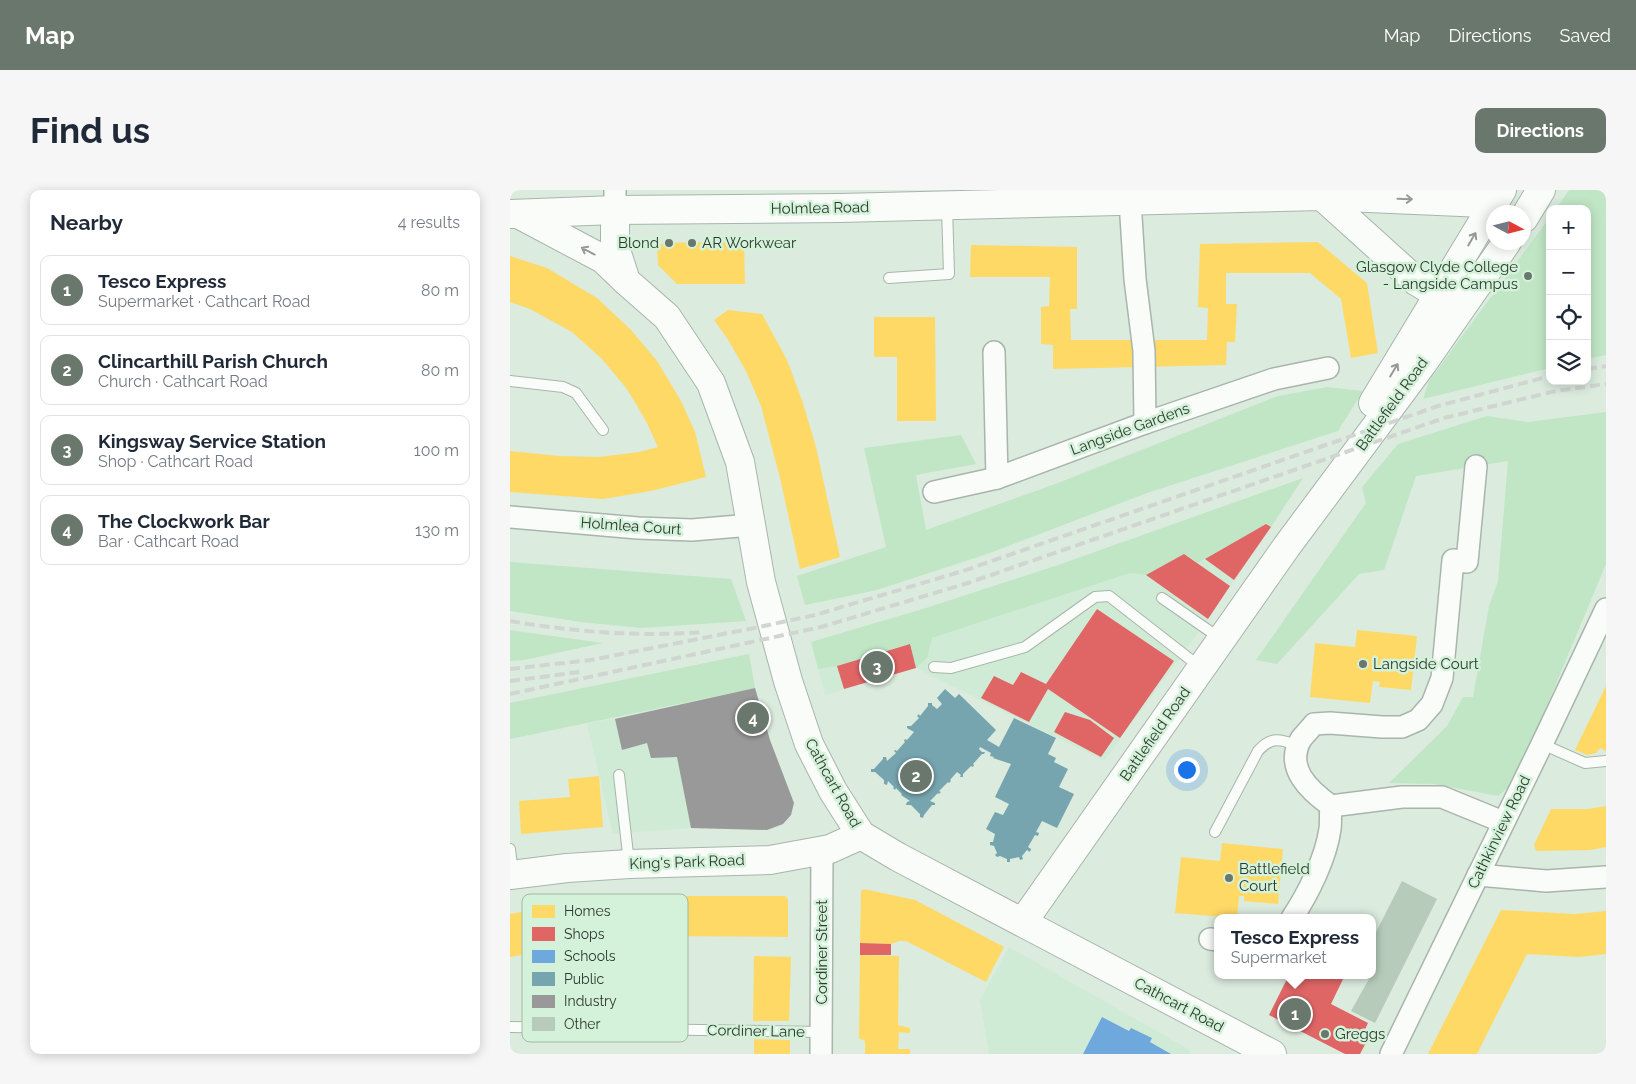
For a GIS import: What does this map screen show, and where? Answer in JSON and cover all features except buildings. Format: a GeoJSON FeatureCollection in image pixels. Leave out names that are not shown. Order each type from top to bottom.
{"type":"FeatureCollection","features":[{"type":"Feature","properties":{"kind":"street"},"geometry":{"type":"LineString","coordinates":[[1531,207],[1542,190]]}},
{"type":"Feature","properties":{"kind":"street"},"geometry":{"type":"LineString","coordinates":[[1319,193],[1416,281],[1450,302]]}},
{"type":"Feature","properties":{"kind":"street","name":"Holmlea Road"},"geometry":{"type":"LineString","coordinates":[[514,214],[615,200],[840,199],[947,206],[1319,193],[1496,203]]}},
{"type":"Feature","properties":{"kind":"street","name":"Cathcart Road"},"geometry":{"type":"LineString","coordinates":[[615,200],[615,247],[626,280]]}},
{"type":"Feature","properties":{"kind":"street"},"geometry":{"type":"LineString","coordinates":[[1130,201],[1135,279],[1144,351],[1145,423]]}},
{"type":"Feature","properties":{"kind":"street","name":"Battlefield Road"},"geometry":{"type":"LineString","coordinates":[[1023,922],[1286,546],[1422,363],[1496,203]]}},
{"type":"Feature","properties":{"kind":"street","name":"Cathcart Road"},"geometry":{"type":"LineString","coordinates":[[514,214],[603,259],[667,317],[711,383],[740,462],[761,582],[788,681],[809,744],[833,790],[861,835],[898,857],[1272,1054]]}},
{"type":"Feature","properties":{"kind":"street","name":"Battlefield Road"},"geometry":{"type":"LineString","coordinates":[[1450,302],[1499,250]]}},
{"type":"Feature","properties":{"kind":"street"},"geometry":{"type":"LineString","coordinates":[[994,352],[997,478]]}},
{"type":"Feature","properties":{"kind":"street","name":"Langside Gardens"},"geometry":{"type":"LineString","coordinates":[[934,492],[997,478],[1145,423],[1274,379],[1328,368]]}},
{"type":"Feature","properties":{"kind":"street"},"geometry":{"type":"LineString","coordinates":[[1476,466],[1467,562],[1453,560],[1442,678],[1432,704],[1418,720],[1402,727],[1330,723],[1314,724],[1301,740],[1295,759],[1300,776],[1312,793],[1331,806],[1402,797],[1442,797],[1503,822]]}},
{"type":"Feature","properties":{"kind":"street","name":"Holmlea Court"},"geometry":{"type":"LineString","coordinates":[[510,517],[647,529],[692,530],[751,525]]}},
{"type":"Feature","properties":{"kind":"street","name":"Cathkinview Road"},"geometry":{"type":"LineString","coordinates":[[1390,1054],[1606,609]]}},
{"type":"Feature","properties":{"kind":"street"},"geometry":{"type":"LineString","coordinates":[[1295,914],[1301,904],[1326,848],[1330,828],[1331,806]]}},
{"type":"Feature","properties":{"kind":"street","name":"King's Park Road"},"geometry":{"type":"LineString","coordinates":[[511,866],[567,868],[629,864],[770,860],[830,849],[861,835]]}},
{"type":"Feature","properties":{"kind":"street","name":"Cordiner Street"},"geometry":{"type":"LineString","coordinates":[[821,1054],[822,850]]}},
{"type":"Feature","properties":{"kind":"street"},"geometry":{"type":"LineString","coordinates":[[1478,874],[1546,881],[1606,877]]}},
{"type":"Feature","properties":{"kind":"lane"},"geometry":{"type":"LineString","coordinates":[[889,278],[949,274],[947,206]]}},
{"type":"Feature","properties":{"kind":"lane"},"geometry":{"type":"LineString","coordinates":[[510,381],[563,387],[576,394],[603,430]]}},
{"type":"Feature","properties":{"kind":"lane"},"geometry":{"type":"LineString","coordinates":[[934,667],[951,668],[1025,648],[1095,597],[1110,596],[1201,668]]}},
{"type":"Feature","properties":{"kind":"lane"},"geometry":{"type":"LineString","coordinates":[[1162,598],[1221,639]]}},
{"type":"Feature","properties":{"kind":"lane"},"geometry":{"type":"LineString","coordinates":[[1215,832],[1258,751],[1264,744],[1273,740],[1281,740],[1299,746]]}},
{"type":"Feature","properties":{"kind":"lane"},"geometry":{"type":"LineString","coordinates":[[1542,744],[1585,763],[1606,761]]}},
{"type":"Feature","properties":{"kind":"lane"},"geometry":{"type":"LineString","coordinates":[[619,775],[629,864]]}},
{"type":"Feature","properties":{"kind":"lane","name":"Cordiner Lane"},"geometry":{"type":"LineString","coordinates":[[688,1030],[822,1032]]}},
{"type":"Feature","properties":{"kind":"shaded area"},"geometry":{"type":"Polygon","coordinates":[[[1569,190],[1606,190],[1606,355],[1591,358],[1591,205],[1559,205],[1569,190]]]}},
{"type":"Feature","properties":{"kind":"shaded area","name":"Glasgow Clyde College - Langside Campus"},"geometry":{"type":"Polygon","coordinates":[[[1546,222],[1546,369],[1423,399],[1429,381],[1526,250],[1531,250],[1531,243],[1546,222]]]}},
{"type":"Feature","properties":{"kind":"shaded area"},"geometry":{"type":"Polygon","coordinates":[[[1327,387],[1363,391],[1338,431],[1147,493],[990,553],[877,590],[805,605],[797,576],[886,547],[864,448],[961,435],[976,464],[916,475],[926,530],[1058,483],[1278,396],[1327,387]]]}},
{"type":"Feature","properties":{"kind":"shaded area"},"geometry":{"type":"Polygon","coordinates":[[[1606,412],[1606,564],[1515,782],[1498,796],[1434,784],[1389,783],[1447,726],[1463,697],[1473,697],[1489,606],[1498,581],[1508,461],[1416,476],[1384,570],[1359,574],[1277,664],[1256,660],[1366,503],[1362,487],[1398,444],[1487,416],[1528,422],[1606,412]]]}},
{"type":"Feature","properties":{"kind":"shaded area"},"geometry":{"type":"Polygon","coordinates":[[[1303,478],[1271,527],[1266,524],[1198,563],[1184,554],[1146,575],[1130,573],[932,638],[927,658],[916,668],[909,644],[837,666],[818,669],[811,642],[926,608],[1061,564],[1303,478]]]}},
{"type":"Feature","properties":{"kind":"shaded area"},"geometry":{"type":"Polygon","coordinates":[[[1266,524],[1271,527],[1208,619],[1104,761],[916,668],[927,658],[931,638],[1130,573],[1146,575],[1184,554],[1198,563],[1266,524]]]}},
{"type":"Feature","properties":{"kind":"shaded area"},"geometry":{"type":"Polygon","coordinates":[[[510,562],[731,579],[746,621],[641,628],[581,622],[510,611],[510,562]]]}},
{"type":"Feature","properties":{"kind":"shaded area"},"geometry":{"type":"Polygon","coordinates":[[[510,630],[603,643],[524,660],[510,661],[510,630]]]}},
{"type":"Feature","properties":{"kind":"shaded area"},"geometry":{"type":"Polygon","coordinates":[[[910,644],[916,668],[825,695],[818,669],[837,666],[910,644]]]}},
{"type":"Feature","properties":{"kind":"shaded area"},"geometry":{"type":"Polygon","coordinates":[[[749,654],[755,688],[510,739],[510,703],[749,654]]]}},
{"type":"Feature","properties":{"kind":"shaded area"},"geometry":{"type":"Polygon","coordinates":[[[755,688],[770,740],[794,803],[791,815],[767,830],[691,828],[613,834],[587,724],[755,688]]]}},
{"type":"Feature","properties":{"kind":"shaded area"},"geometry":{"type":"Polygon","coordinates":[[[1009,947],[1188,1049],[1190,1054],[989,1054],[980,1000],[1009,947]]]}},
{"type":"Feature","properties":{"kind":"railway"},"geometry":{"type":"LineString","coordinates":[[1591,368],[1606,366]]}},
{"type":"Feature","properties":{"kind":"railway"},"geometry":{"type":"LineString","coordinates":[[510,669],[591,660],[815,615],[963,571],[1438,406],[1546,377]]}},
{"type":"Feature","properties":{"kind":"railway"},"geometry":{"type":"LineString","coordinates":[[510,694],[821,627],[968,583],[1444,418],[1556,391],[1606,384]]}},
{"type":"Feature","properties":{"kind":"railway"},"geometry":{"type":"LineString","coordinates":[[510,621],[607,633],[656,634],[704,632]]}},
{"type":"Feature","properties":{"kind":"railway"},"geometry":{"type":"LineString","coordinates":[[510,681],[580,672]]}},
{"type":"Feature","properties":{"kind":"place","name":"Blond"},"geometry":{"type":"Point","coordinates":[669,243]}},
{"type":"Feature","properties":{"kind":"place","name":"AR Workwear"},"geometry":{"type":"Point","coordinates":[692,243]}},
{"type":"Feature","properties":{"kind":"place","name":"Glasgow Clyde College - Langside Campus"},"geometry":{"type":"Point","coordinates":[1528,276]}},
{"type":"Feature","properties":{"kind":"place","name":"Langside Court"},"geometry":{"type":"Point","coordinates":[1363,664]}},
{"type":"Feature","properties":{"kind":"place","name":"Kingsway Service Station"},"geometry":{"type":"Point","coordinates":[877,667]}},
{"type":"Feature","properties":{"kind":"place","name":"The Clockwork Bar"},"geometry":{"type":"Point","coordinates":[753,718]}},
{"type":"Feature","properties":{"kind":"place","name":"Clincarthill Parish Church"},"geometry":{"type":"Point","coordinates":[916,776]}},
{"type":"Feature","properties":{"kind":"place","name":"Battlefield Court"},"geometry":{"type":"Point","coordinates":[1229,878]}},
{"type":"Feature","properties":{"kind":"place","name":"Tesco Express"},"geometry":{"type":"Point","coordinates":[1295,1014]}},
{"type":"Feature","properties":{"kind":"place","name":"Greggs"},"geometry":{"type":"Point","coordinates":[1325,1034]}}]}
